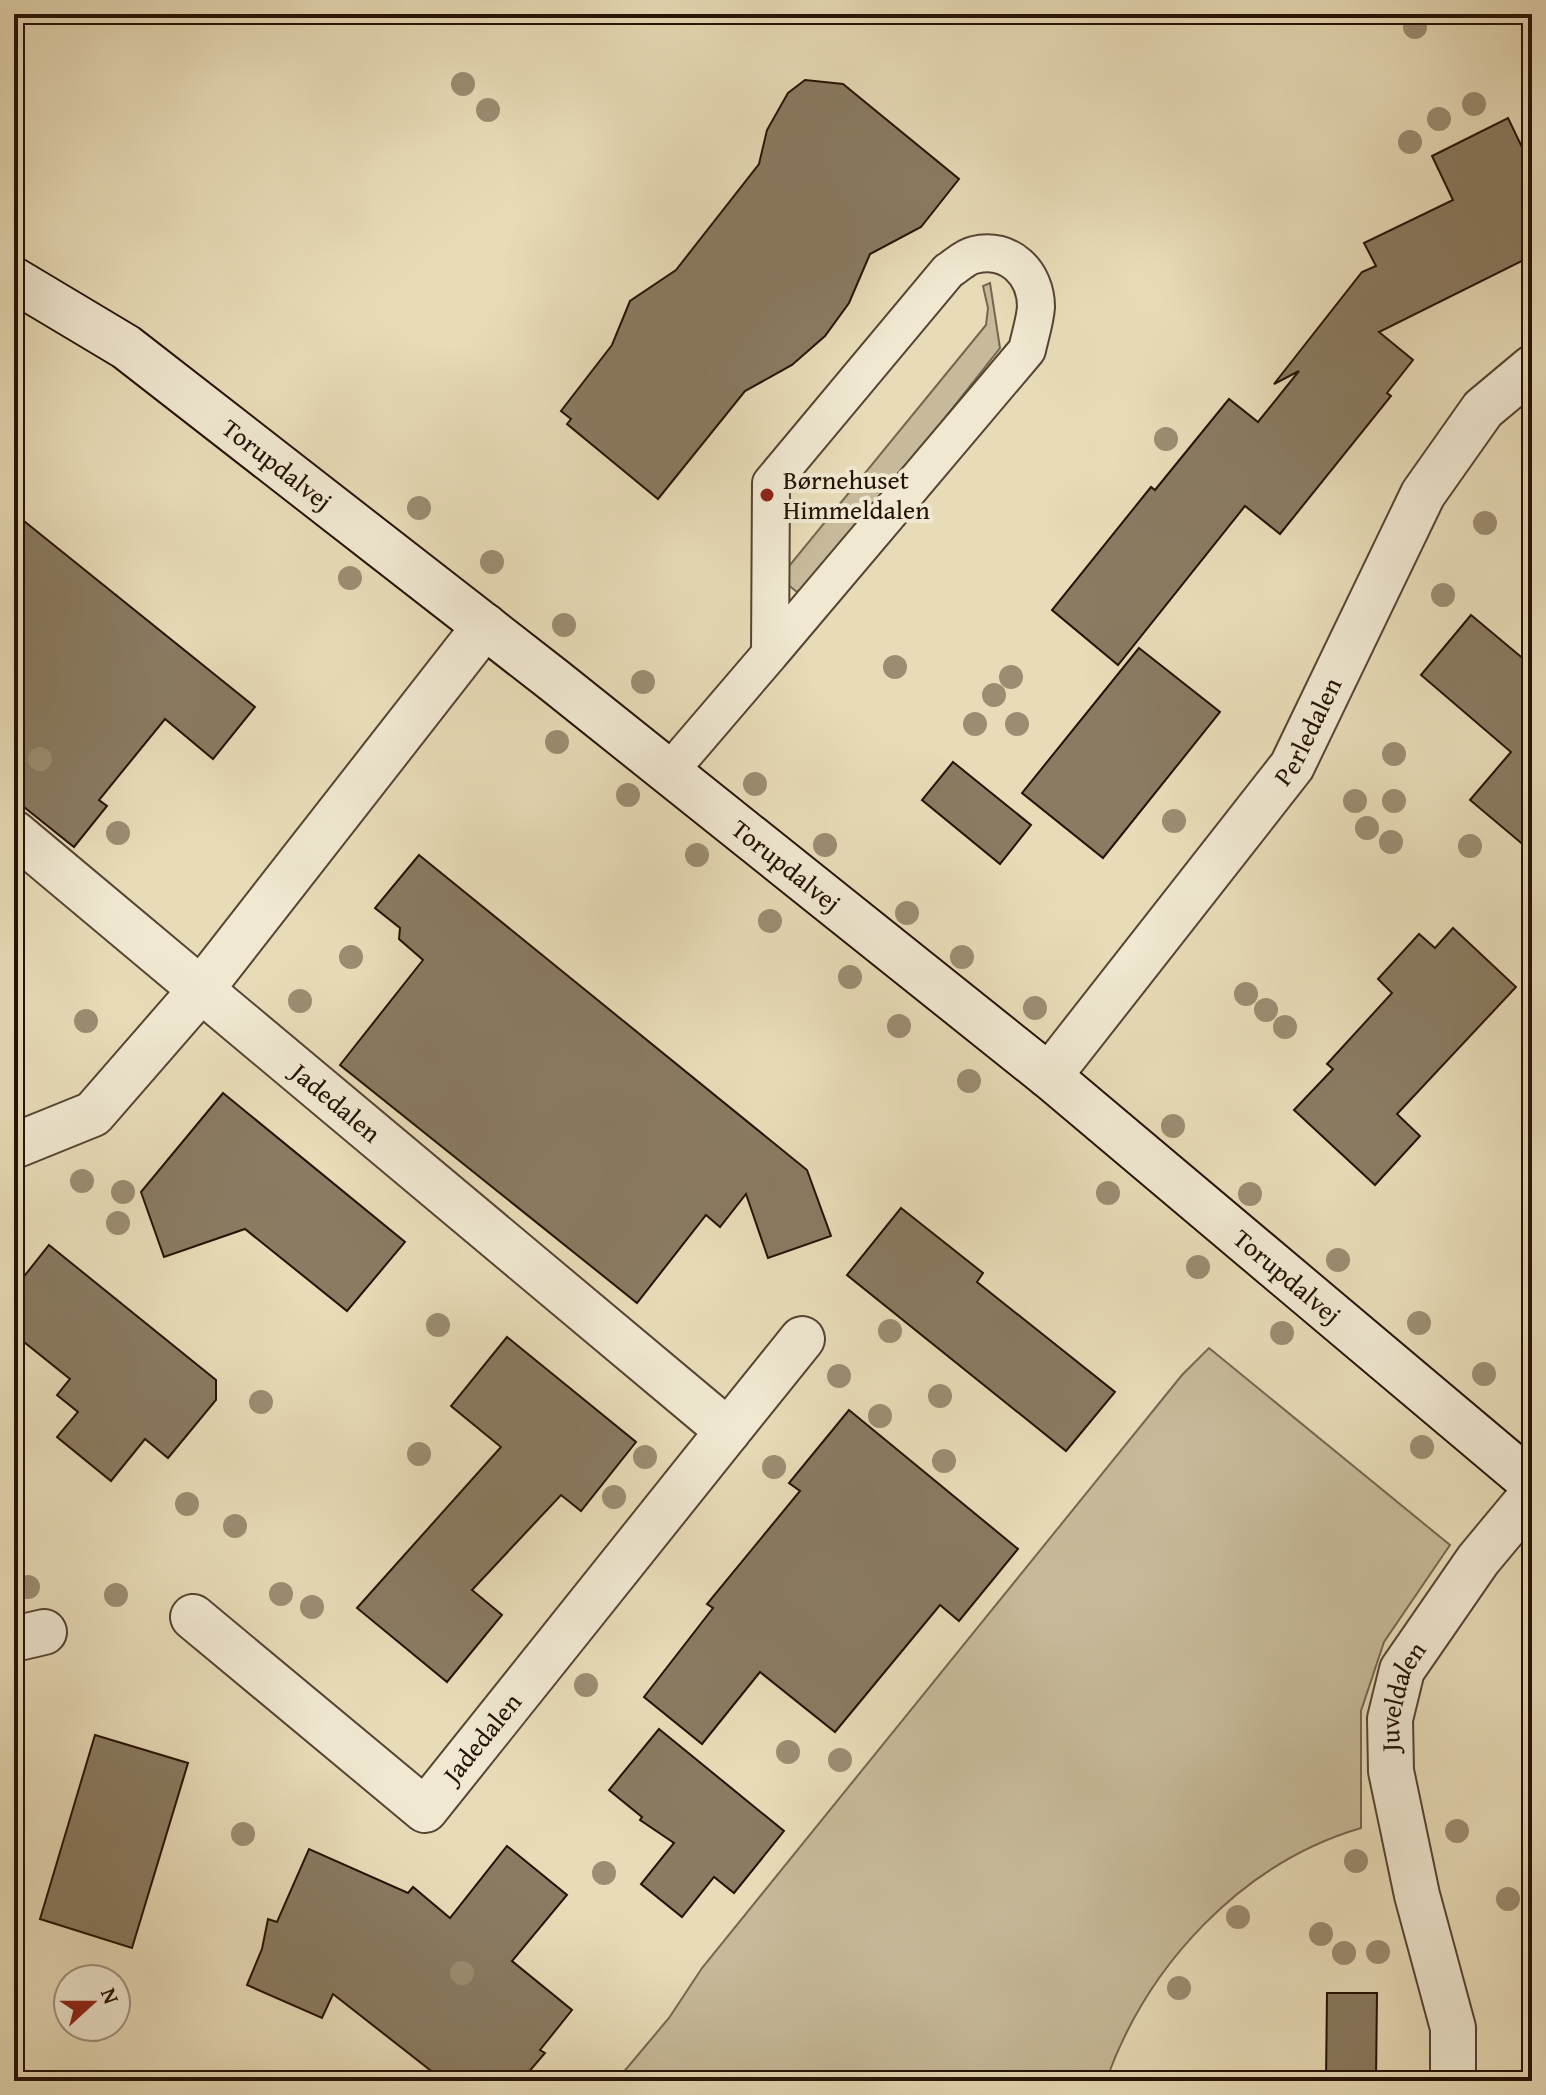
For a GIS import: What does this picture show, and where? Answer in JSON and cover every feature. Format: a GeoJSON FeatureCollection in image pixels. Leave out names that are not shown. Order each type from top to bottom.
{"type":"FeatureCollection","features":[{"type":"Feature","properties":{"kind":"street","name":"Torupdalvej"},"geometry":{"type":"LineString","coordinates":[[14,280],[126,347],[485,626],[1049,1076],[1532,1483]]}},
{"type":"Feature","properties":{"kind":"street","name":"Perledalen"},"geometry":{"type":"LineString","coordinates":[[1049,1076],[1292,766],[1423,494],[1483,409],[1532,368]]}},
{"type":"Feature","properties":{"kind":"street"},"geometry":{"type":"LineString","coordinates":[[14,1146],[93,1114],[200,991],[485,626]]}},
{"type":"Feature","properties":{"kind":"street","name":"Jadedalen"},"geometry":{"type":"LineString","coordinates":[[14,833],[728,1431]]}},
{"type":"Feature","properties":{"kind":"street","name":"Jadedalen"},"geometry":{"type":"LineString","coordinates":[[193,1617],[425,1810],[802,1339]]}},
{"type":"Feature","properties":{"kind":"street","name":"Juveldalen"},"geometry":{"type":"LineString","coordinates":[[1453,2081],[1453,2028],[1417,1895],[1391,1771],[1390,1719],[1402,1670],[1478,1560],[1532,1495]]}},
{"type":"Feature","properties":{"kind":"street","name":"Juveldalen"},"geometry":{"type":"LineString","coordinates":[[1453,2028],[1488,2081]]}},
{"type":"Feature","properties":{"kind":"lane"},"geometry":{"type":"LineString","coordinates":[[669,772],[770,654],[1027,350],[1036,307],[1032,279],[1016,261],[993,252],[971,255],[948,271],[771,483],[770,654]]}},
{"type":"Feature","properties":{"kind":"shaded area"},"geometry":{"type":"Polygon","coordinates":[[[990,283],[1000,348],[822,574],[797,592],[787,584],[785,571],[986,325],[988,308],[983,286],[990,283]]]}},
{"type":"Feature","properties":{"kind":"shaded area"},"geometry":{"type":"Polygon","coordinates":[[[1209,1348],[1450,1545],[1384,1642],[1361,1711],[1361,1828],[1318,1844],[1277,1866],[1239,1893],[1204,1924],[1173,1959],[1146,1997],[1106,2081],[616,2081],[669,2018],[702,1968],[1182,1375],[1209,1348]]]}},
{"type":"Feature","properties":{"kind":"shaded area"},"geometry":{"type":"Polygon","coordinates":[[[90,2072],[106,2081],[14,2081],[14,2077],[90,2072]]]}},
{"type":"Feature","properties":{"kind":"building"},"geometry":{"type":"Polygon","coordinates":[[[805,80],[843,84],[959,179],[921,227],[870,254],[849,303],[825,336],[792,365],[745,391],[658,499],[567,424],[571,419],[561,411],[612,345],[630,301],[676,270],[759,164],[767,130],[788,93],[805,80]]]}},
{"type":"Feature","properties":{"kind":"building"},"geometry":{"type":"Polygon","coordinates":[[[1508,118],[1532,168],[1532,256],[1379,332],[1413,360],[1387,393],[1391,396],[1280,534],[1245,506],[1118,665],[1052,610],[1151,487],[1155,490],[1229,399],[1258,422],[1299,371],[1274,384],[1362,272],[1376,266],[1364,243],[1453,200],[1432,156],[1508,118]]]}},
{"type":"Feature","properties":{"kind":"building"},"geometry":{"type":"Polygon","coordinates":[[[14,513],[255,707],[213,759],[165,719],[99,800],[107,806],[74,847],[14,799],[14,513]]]}},
{"type":"Feature","properties":{"kind":"building"},"geometry":{"type":"Polygon","coordinates":[[[1471,615],[1532,666],[1532,852],[1470,800],[1511,752],[1421,675],[1471,615]]]}},
{"type":"Feature","properties":{"kind":"building"},"geometry":{"type":"Polygon","coordinates":[[[1139,648],[1220,712],[1103,858],[1022,793],[1139,648]]]}},
{"type":"Feature","properties":{"kind":"building"},"geometry":{"type":"Polygon","coordinates":[[[953,762],[1031,825],[1000,864],[922,800],[953,762]]]}},
{"type":"Feature","properties":{"kind":"building"},"geometry":{"type":"Polygon","coordinates":[[[419,855],[807,1170],[831,1236],[768,1258],[746,1194],[720,1227],[706,1215],[637,1303],[340,1065],[423,960],[399,939],[400,928],[375,908],[419,855]]]}},
{"type":"Feature","properties":{"kind":"building"},"geometry":{"type":"Polygon","coordinates":[[[1453,928],[1516,987],[1397,1114],[1420,1136],[1375,1185],[1294,1110],[1333,1069],[1327,1064],[1392,993],[1378,979],[1419,934],[1435,948],[1453,928]]]}},
{"type":"Feature","properties":{"kind":"building"},"geometry":{"type":"Polygon","coordinates":[[[223,1093],[405,1242],[347,1311],[245,1229],[164,1257],[141,1192],[223,1093]]]}},
{"type":"Feature","properties":{"kind":"building"},"geometry":{"type":"Polygon","coordinates":[[[901,1208],[983,1273],[977,1282],[1115,1392],[1066,1451],[847,1275],[901,1208]]]}},
{"type":"Feature","properties":{"kind":"building"},"geometry":{"type":"Polygon","coordinates":[[[49,1245],[216,1380],[216,1400],[168,1458],[145,1439],[111,1481],[57,1437],[78,1412],[57,1395],[70,1379],[14,1334],[14,1289],[49,1245]]]}},
{"type":"Feature","properties":{"kind":"building"},"geometry":{"type":"Polygon","coordinates":[[[507,1337],[636,1442],[581,1511],[561,1495],[472,1590],[502,1615],[447,1682],[357,1608],[501,1447],[451,1406],[507,1337]]]}},
{"type":"Feature","properties":{"kind":"building"},"geometry":{"type":"Polygon","coordinates":[[[849,1410],[1018,1549],[959,1621],[940,1605],[835,1732],[760,1672],[702,1744],[644,1697],[713,1608],[707,1604],[800,1491],[789,1483],[849,1410]]]}},
{"type":"Feature","properties":{"kind":"building"},"geometry":{"type":"Polygon","coordinates":[[[659,1729],[784,1831],[734,1893],[714,1877],[682,1917],[641,1884],[674,1843],[640,1820],[642,1817],[609,1790],[659,1729]]]}},
{"type":"Feature","properties":{"kind":"building"},"geometry":{"type":"Polygon","coordinates":[[[95,1735],[188,1763],[132,1948],[40,1919],[95,1735]]]}},
{"type":"Feature","properties":{"kind":"building"},"geometry":{"type":"Polygon","coordinates":[[[507,1846],[567,1895],[512,1961],[572,2010],[540,2050],[545,2053],[521,2081],[444,2081],[333,1994],[322,2018],[247,1985],[262,1949],[268,1919],[277,1922],[309,1849],[408,1893],[413,1887],[450,1918],[507,1846]]]}},
{"type":"Feature","properties":{"kind":"building"},"geometry":{"type":"Polygon","coordinates":[[[1327,1993],[1377,1993],[1376,2081],[1326,2081],[1327,1993]]]}},
{"type":"Feature","properties":{"kind":"place","name":"Børnehuset Himmeldalen"},"geometry":{"type":"Point","coordinates":[767,495]}}]}
